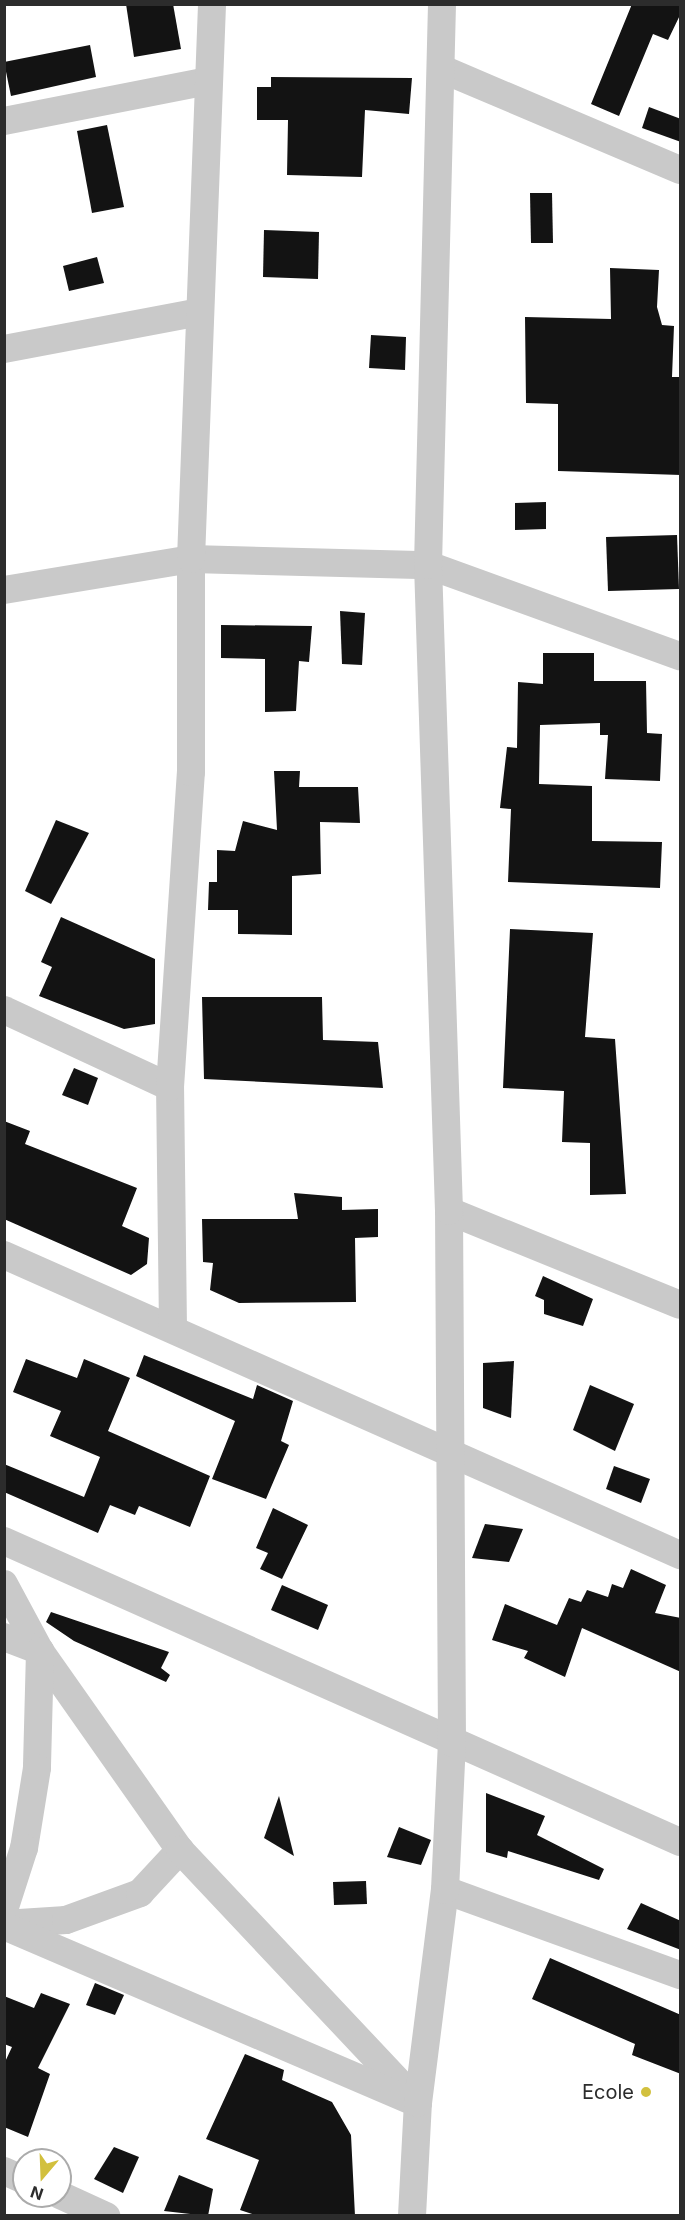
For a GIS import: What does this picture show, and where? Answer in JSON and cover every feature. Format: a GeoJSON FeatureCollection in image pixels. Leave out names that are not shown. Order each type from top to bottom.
{"type":"FeatureCollection","features":[{"type":"Feature","properties":{"kind":"street"},"geometry":{"type":"LineString","coordinates":[[173,1329],[170,1087],[191,772],[191,559],[212,4]]}},
{"type":"Feature","properties":{"kind":"street"},"geometry":{"type":"LineString","coordinates":[[412,2216],[418,2103],[445,1890],[452,1743],[447,1451],[449,1211],[428,565],[442,4]]}},
{"type":"Feature","properties":{"kind":"street"},"geometry":{"type":"LineString","coordinates":[[442,69],[681,170]]}},
{"type":"Feature","properties":{"kind":"street"},"geometry":{"type":"LineString","coordinates":[[4,121],[208,81]]}},
{"type":"Feature","properties":{"kind":"street"},"geometry":{"type":"LineString","coordinates":[[4,349],[199,312]]}},
{"type":"Feature","properties":{"kind":"street"},"geometry":{"type":"LineString","coordinates":[[4,590],[191,559],[428,565],[681,656]]}},
{"type":"Feature","properties":{"kind":"street"},"geometry":{"type":"LineString","coordinates":[[4,1010],[170,1087]]}},
{"type":"Feature","properties":{"kind":"street"},"geometry":{"type":"LineString","coordinates":[[449,1211],[681,1305]]}},
{"type":"Feature","properties":{"kind":"street"},"geometry":{"type":"LineString","coordinates":[[4,1255],[681,1555]]}},
{"type":"Feature","properties":{"kind":"street"},"geometry":{"type":"LineString","coordinates":[[4,1540],[452,1743],[681,1842]]}},
{"type":"Feature","properties":{"kind":"street"},"geometry":{"type":"LineString","coordinates":[[4,1584],[40,1651],[180,1850],[418,2103]]}},
{"type":"Feature","properties":{"kind":"street"},"geometry":{"type":"LineString","coordinates":[[4,1637],[40,1651]]}},
{"type":"Feature","properties":{"kind":"street"},"geometry":{"type":"LineString","coordinates":[[4,1910],[24,1848],[37,1768],[40,1651]]}},
{"type":"Feature","properties":{"kind":"street"},"geometry":{"type":"LineString","coordinates":[[4,1925],[66,1920],[140,1893],[180,1850]]}},
{"type":"Feature","properties":{"kind":"street"},"geometry":{"type":"LineString","coordinates":[[445,1890],[681,1975]]}},
{"type":"Feature","properties":{"kind":"street"},"geometry":{"type":"LineString","coordinates":[[4,1925],[418,2103]]}},
{"type":"Feature","properties":{"kind":"street"},"geometry":{"type":"LineString","coordinates":[[72,2201],[106,2216]]}},
{"type":"Feature","properties":{"kind":"building"},"geometry":{"type":"Polygon","coordinates":[[[126,4],[173,4],[181,49],[134,57],[126,4]]]}},
{"type":"Feature","properties":{"kind":"building"},"geometry":{"type":"Polygon","coordinates":[[[632,4],[681,4],[681,13],[668,40],[653,34],[619,116],[591,104],[632,4]]]}},
{"type":"Feature","properties":{"kind":"building"},"geometry":{"type":"Polygon","coordinates":[[[90,45],[96,77],[11,96],[4,62],[90,45]]]}},
{"type":"Feature","properties":{"kind":"building"},"geometry":{"type":"Polygon","coordinates":[[[271,77],[412,78],[409,114],[365,110],[362,177],[287,175],[288,120],[257,120],[257,87],[271,87],[271,77]]]}},
{"type":"Feature","properties":{"kind":"building"},"geometry":{"type":"Polygon","coordinates":[[[649,107],[681,119],[681,142],[642,128],[649,107]]]}},
{"type":"Feature","properties":{"kind":"building"},"geometry":{"type":"Polygon","coordinates":[[[107,125],[124,207],[92,213],[77,131],[107,125]]]}},
{"type":"Feature","properties":{"kind":"building"},"geometry":{"type":"Polygon","coordinates":[[[530,193],[552,193],[553,243],[531,243],[530,193]]]}},
{"type":"Feature","properties":{"kind":"building"},"geometry":{"type":"Polygon","coordinates":[[[264,230],[319,232],[318,279],[263,277],[264,230]]]}},
{"type":"Feature","properties":{"kind":"building"},"geometry":{"type":"Polygon","coordinates":[[[97,257],[104,283],[69,291],[63,266],[97,257]]]}},
{"type":"Feature","properties":{"kind":"building"},"geometry":{"type":"Polygon","coordinates":[[[610,268],[659,270],[657,307],[662,325],[674,326],[672,377],[681,377],[681,475],[558,471],[558,404],[526,403],[525,317],[611,319],[610,268]]]}},
{"type":"Feature","properties":{"kind":"building"},"geometry":{"type":"Polygon","coordinates":[[[371,335],[406,337],[405,370],[369,368],[371,335]]]}},
{"type":"Feature","properties":{"kind":"building"},"geometry":{"type":"Polygon","coordinates":[[[546,502],[546,529],[515,530],[515,503],[546,502]]]}},
{"type":"Feature","properties":{"kind":"building"},"geometry":{"type":"Polygon","coordinates":[[[677,535],[679,589],[608,591],[606,537],[677,535]]]}},
{"type":"Feature","properties":{"kind":"building"},"geometry":{"type":"Polygon","coordinates":[[[340,611],[365,613],[362,665],[342,664],[340,611]]]}},
{"type":"Feature","properties":{"kind":"building"},"geometry":{"type":"Polygon","coordinates":[[[221,625],[312,626],[309,662],[299,661],[296,711],[265,712],[265,659],[221,658],[221,625]]]}},
{"type":"Feature","properties":{"kind":"building"},"geometry":{"type":"Polygon","coordinates":[[[543,653],[594,653],[594,681],[646,681],[647,733],[662,734],[660,781],[605,779],[608,735],[600,735],[600,723],[540,725],[539,784],[592,786],[592,841],[662,842],[660,888],[508,882],[511,809],[500,808],[507,747],[517,748],[518,682],[543,684],[543,653]]]}},
{"type":"Feature","properties":{"kind":"building"},"geometry":{"type":"Polygon","coordinates":[[[274,771],[300,771],[299,787],[358,787],[360,823],[320,822],[321,874],[292,876],[292,935],[238,934],[238,910],[208,910],[209,882],[217,882],[217,850],[235,851],[243,821],[277,830],[274,771]]]}},
{"type":"Feature","properties":{"kind":"building"},"geometry":{"type":"Polygon","coordinates":[[[56,820],[89,833],[51,904],[25,891],[56,820]]]}},
{"type":"Feature","properties":{"kind":"building"},"geometry":{"type":"Polygon","coordinates":[[[61,917],[155,959],[155,1024],[124,1029],[39,996],[52,967],[41,962],[61,917]]]}},
{"type":"Feature","properties":{"kind":"building"},"geometry":{"type":"Polygon","coordinates":[[[510,929],[593,933],[585,1037],[615,1039],[626,1194],[590,1195],[590,1143],[562,1142],[564,1091],[503,1088],[510,929]]]}},
{"type":"Feature","properties":{"kind":"building"},"geometry":{"type":"Polygon","coordinates":[[[202,997],[322,997],[323,1040],[378,1042],[383,1088],[204,1079],[202,997]]]}},
{"type":"Feature","properties":{"kind":"building"},"geometry":{"type":"Polygon","coordinates":[[[74,1068],[98,1078],[88,1105],[62,1095],[74,1068]]]}},
{"type":"Feature","properties":{"kind":"building"},"geometry":{"type":"Polygon","coordinates":[[[4,1121],[30,1131],[25,1144],[137,1188],[122,1226],[149,1238],[147,1264],[131,1275],[4,1219],[4,1121]]]}},
{"type":"Feature","properties":{"kind":"building"},"geometry":{"type":"Polygon","coordinates":[[[294,1193],[342,1197],[342,1210],[378,1209],[378,1237],[355,1238],[356,1302],[239,1303],[210,1290],[213,1263],[203,1262],[202,1219],[298,1219],[294,1193]]]}},
{"type":"Feature","properties":{"kind":"building"},"geometry":{"type":"Polygon","coordinates":[[[543,1276],[593,1299],[583,1326],[544,1314],[544,1300],[535,1296],[543,1276]]]}},
{"type":"Feature","properties":{"kind":"building"},"geometry":{"type":"Polygon","coordinates":[[[144,1355],[253,1399],[257,1385],[293,1401],[281,1441],[289,1445],[266,1499],[212,1479],[235,1421],[136,1376],[144,1355]]]}},
{"type":"Feature","properties":{"kind":"building"},"geometry":{"type":"Polygon","coordinates":[[[26,1359],[77,1378],[84,1359],[130,1378],[108,1431],[210,1476],[190,1527],[139,1506],[135,1515],[110,1505],[98,1533],[4,1492],[4,1464],[84,1497],[100,1457],[50,1436],[61,1411],[13,1392],[26,1359]]]}},
{"type":"Feature","properties":{"kind":"building"},"geometry":{"type":"Polygon","coordinates":[[[514,1361],[511,1418],[483,1408],[483,1363],[514,1361]]]}},
{"type":"Feature","properties":{"kind":"building"},"geometry":{"type":"Polygon","coordinates":[[[590,1385],[634,1404],[615,1451],[573,1430],[590,1385]]]}},
{"type":"Feature","properties":{"kind":"building"},"geometry":{"type":"Polygon","coordinates":[[[614,1466],[650,1479],[641,1503],[606,1489],[614,1466]]]}},
{"type":"Feature","properties":{"kind":"building"},"geometry":{"type":"Polygon","coordinates":[[[273,1508],[308,1525],[282,1579],[260,1569],[268,1553],[256,1548],[273,1508]]]}},
{"type":"Feature","properties":{"kind":"building"},"geometry":{"type":"Polygon","coordinates":[[[485,1524],[523,1529],[509,1562],[472,1558],[485,1524]]]}},
{"type":"Feature","properties":{"kind":"building"},"geometry":{"type":"Polygon","coordinates":[[[631,1569],[666,1585],[655,1613],[681,1618],[681,1672],[582,1628],[565,1677],[524,1658],[528,1651],[492,1640],[505,1604],[557,1625],[569,1598],[581,1602],[587,1590],[608,1597],[612,1584],[623,1588],[631,1569]]]}},
{"type":"Feature","properties":{"kind":"building"},"geometry":{"type":"Polygon","coordinates":[[[282,1585],[328,1605],[318,1630],[271,1610],[282,1585]]]}},
{"type":"Feature","properties":{"kind":"building"},"geometry":{"type":"Polygon","coordinates":[[[51,1612],[169,1652],[161,1668],[170,1675],[166,1682],[74,1641],[46,1622],[51,1612]]]}},
{"type":"Feature","properties":{"kind":"building"},"geometry":{"type":"Polygon","coordinates":[[[486,1793],[545,1816],[537,1835],[604,1869],[599,1880],[508,1851],[507,1858],[486,1852],[486,1793]]]}},
{"type":"Feature","properties":{"kind":"building"},"geometry":{"type":"Polygon","coordinates":[[[279,1796],[294,1856],[264,1838],[279,1796]]]}},
{"type":"Feature","properties":{"kind":"building"},"geometry":{"type":"Polygon","coordinates":[[[399,1827],[431,1840],[421,1865],[387,1857],[399,1827]]]}},
{"type":"Feature","properties":{"kind":"building"},"geometry":{"type":"Polygon","coordinates":[[[366,1881],[367,1904],[334,1905],[333,1882],[366,1881]]]}},
{"type":"Feature","properties":{"kind":"building"},"geometry":{"type":"Polygon","coordinates":[[[641,1903],[681,1921],[681,1950],[627,1929],[641,1903]]]}},
{"type":"Feature","properties":{"kind":"building"},"geometry":{"type":"Polygon","coordinates":[[[550,1958],[681,2015],[681,2074],[632,2055],[635,2044],[532,1999],[550,1958]]]}},
{"type":"Feature","properties":{"kind":"building"},"geometry":{"type":"Polygon","coordinates":[[[95,1983],[124,1995],[115,2015],[86,2005],[95,1983]]]}},
{"type":"Feature","properties":{"kind":"building"},"geometry":{"type":"Polygon","coordinates":[[[41,1993],[70,2004],[38,2068],[50,2074],[28,2137],[4,2127],[4,2064],[12,2047],[4,2044],[4,1996],[34,2008],[41,1993]]]}},
{"type":"Feature","properties":{"kind":"building"},"geometry":{"type":"Polygon","coordinates":[[[245,2054],[284,2070],[282,2080],[332,2102],[351,2135],[355,2216],[258,2216],[240,2210],[259,2160],[206,2139],[245,2054]]]}},
{"type":"Feature","properties":{"kind":"building"},"geometry":{"type":"Polygon","coordinates":[[[114,2147],[139,2157],[123,2193],[94,2179],[114,2147]]]}},
{"type":"Feature","properties":{"kind":"building"},"geometry":{"type":"Polygon","coordinates":[[[179,2175],[213,2189],[208,2216],[164,2211],[179,2175]]]}},
{"type":"Feature","properties":{"kind":"place","name":"Ecole"},"geometry":{"type":"Point","coordinates":[646,2092]}}]}
